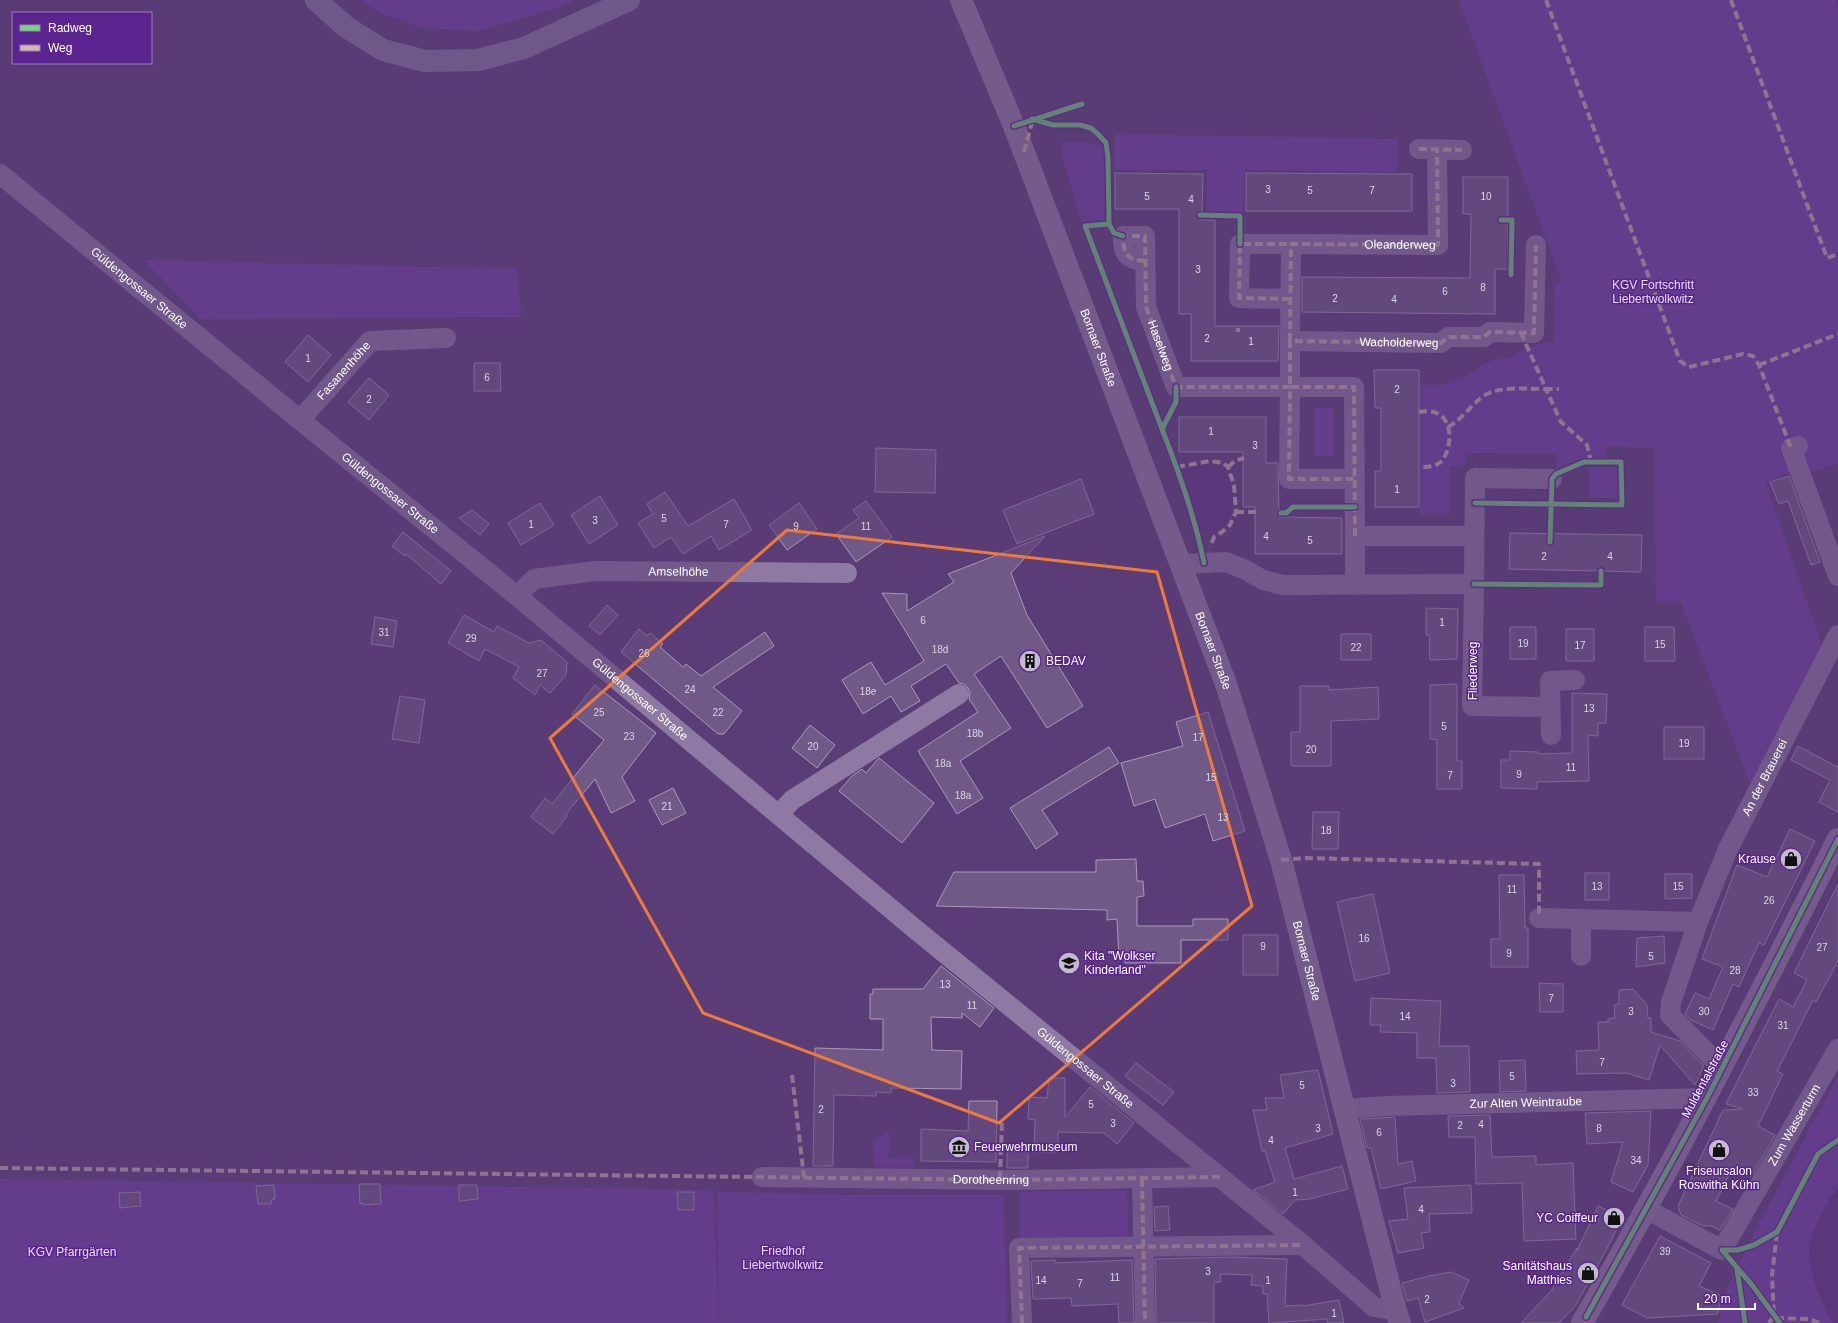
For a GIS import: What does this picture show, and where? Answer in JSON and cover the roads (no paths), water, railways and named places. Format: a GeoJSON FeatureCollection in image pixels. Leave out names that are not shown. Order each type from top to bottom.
{"type":"FeatureCollection","features":[{"type":"Feature","properties":{"kind":"main road"},"geometry":{"type":"LineString","coordinates":[[316,0],[346,27],[383,50],[425,61],[478,60],[524,48],[629,0]]}},
{"type":"Feature","properties":{"kind":"main road","name":"Bornaer Straße"},"geometry":{"type":"LineString","coordinates":[[961,0],[1014,126],[1182,564],[1226,684],[1277,848],[1398,1317]]}},
{"type":"Feature","properties":{"kind":"main road","name":"Muldentalstraße"},"geometry":{"type":"LineString","coordinates":[[1582,1323],[1707,1098],[1838,839]]}},
{"type":"Feature","properties":{"kind":"street","name":"Oleanderweg"},"geometry":{"type":"LineString","coordinates":[[1290,299],[1239,298],[1240,244],[1438,245],[1428,150],[1462,150]]}},
{"type":"Feature","properties":{"kind":"street","name":"Güldengossaer Straße"},"geometry":{"type":"LineString","coordinates":[[0,174],[517,596],[915,929],[1303,1245],[1374,1307],[1398,1317]]}},
{"type":"Feature","properties":{"kind":"street"},"geometry":{"type":"LineString","coordinates":[[1291,244],[1289,479],[1354,478]]}},
{"type":"Feature","properties":{"kind":"street","name":"Wacholderweg"},"geometry":{"type":"LineString","coordinates":[[1290,341],[1441,343],[1448,337],[1484,337],[1490,332],[1534,333],[1536,245]]}},
{"type":"Feature","properties":{"kind":"street","name":"Haselweg"},"geometry":{"type":"LineString","coordinates":[[1145,261],[1146,307],[1176,387],[1290,387]]}},
{"type":"Feature","properties":{"kind":"street","name":"Fasanenhöhe"},"geometry":{"type":"LineString","coordinates":[[300,420],[370,341],[446,338]]}},
{"type":"Feature","properties":{"kind":"street"},"geometry":{"type":"LineString","coordinates":[[1290,387],[1354,387],[1355,584]]}},
{"type":"Feature","properties":{"kind":"street"},"geometry":{"type":"LineString","coordinates":[[1798,446],[1791,448],[1838,576]]}},
{"type":"Feature","properties":{"kind":"street","name":"Fliederweg"},"geometry":{"type":"LineString","coordinates":[[1550,707],[1472,706],[1475,478],[1552,479]]}},
{"type":"Feature","properties":{"kind":"street"},"geometry":{"type":"LineString","coordinates":[[1355,536],[1474,536]]}},
{"type":"Feature","properties":{"kind":"street"},"geometry":{"type":"LineString","coordinates":[[1182,564],[1226,562],[1246,570],[1263,580],[1283,585],[1474,584]]}},
{"type":"Feature","properties":{"kind":"street","name":"Amselhöhe"},"geometry":{"type":"LineString","coordinates":[[517,596],[534,579],[595,571],[847,573]]}},
{"type":"Feature","properties":{"kind":"street","name":"An der Brauerei"},"geometry":{"type":"LineString","coordinates":[[1722,1068],[1670,1015],[1671,1002],[1698,922],[1728,849],[1838,635]]}},
{"type":"Feature","properties":{"kind":"street"},"geometry":{"type":"LineString","coordinates":[[1551,735],[1550,681],[1575,680]]}},
{"type":"Feature","properties":{"kind":"street"},"geometry":{"type":"LineString","coordinates":[[779,814],[792,800],[959,694]]}},
{"type":"Feature","properties":{"kind":"street"},"geometry":{"type":"LineString","coordinates":[[1539,918],[1698,922]]}},
{"type":"Feature","properties":{"kind":"street"},"geometry":{"type":"LineString","coordinates":[[1581,919],[1581,956]]}},
{"type":"Feature","properties":{"kind":"street","name":"Zum Wasserturm"},"geometry":{"type":"LineString","coordinates":[[1646,1209],[1722,1250],[1838,1049]]}},
{"type":"Feature","properties":{"kind":"street","name":"Zur Alten Weintraube"},"geometry":{"type":"LineString","coordinates":[[1345,1109],[1387,1106],[1707,1098]]}},
{"type":"Feature","properties":{"kind":"street","name":"Dorotheenring"},"geometry":{"type":"LineString","coordinates":[[762,1177],[1008,1180],[1220,1177]]}},
{"type":"Feature","properties":{"kind":"street"},"geometry":{"type":"LineString","coordinates":[[1142,1179],[1145,1323]]}},
{"type":"Feature","properties":{"kind":"street"},"geometry":{"type":"LineString","coordinates":[[1022,1323],[1019,1248],[1303,1245]]}},
{"type":"Feature","properties":{"kind":"place","name":"BEDAV"},"geometry":{"type":"Point","coordinates":[1030,661]}},
{"type":"Feature","properties":{"kind":"place","name":"Krause"},"geometry":{"type":"Point","coordinates":[1791,859]}},
{"type":"Feature","properties":{"kind":"place","name":"Kita \"Wolkser Kinderland\""},"geometry":{"type":"Point","coordinates":[1069,963]}},
{"type":"Feature","properties":{"kind":"place","name":"Feuerwehrmuseum"},"geometry":{"type":"Point","coordinates":[959,1147]}},
{"type":"Feature","properties":{"kind":"place","name":"Friseursalon Roswitha Kühn"},"geometry":{"type":"Point","coordinates":[1719,1150]}},
{"type":"Feature","properties":{"kind":"place","name":"YC Coiffeur"},"geometry":{"type":"Point","coordinates":[1614,1218]}},
{"type":"Feature","properties":{"kind":"place","name":"Sanitätshaus Matthies"},"geometry":{"type":"Point","coordinates":[1588,1273]}},
{"type":"Feature","properties":{"kind":"park label","name":"KGV Fortschritt Liebertwolkwitz"},"geometry":{"type":"Point","coordinates":[1653,292]}},
{"type":"Feature","properties":{"kind":"park label","name":"KGV Pfarrgärten"},"geometry":{"type":"Point","coordinates":[72,1252]}},
{"type":"Feature","properties":{"kind":"park label","name":"Friedhof Liebertwolkwitz"},"geometry":{"type":"Point","coordinates":[783,1258]}}]}
